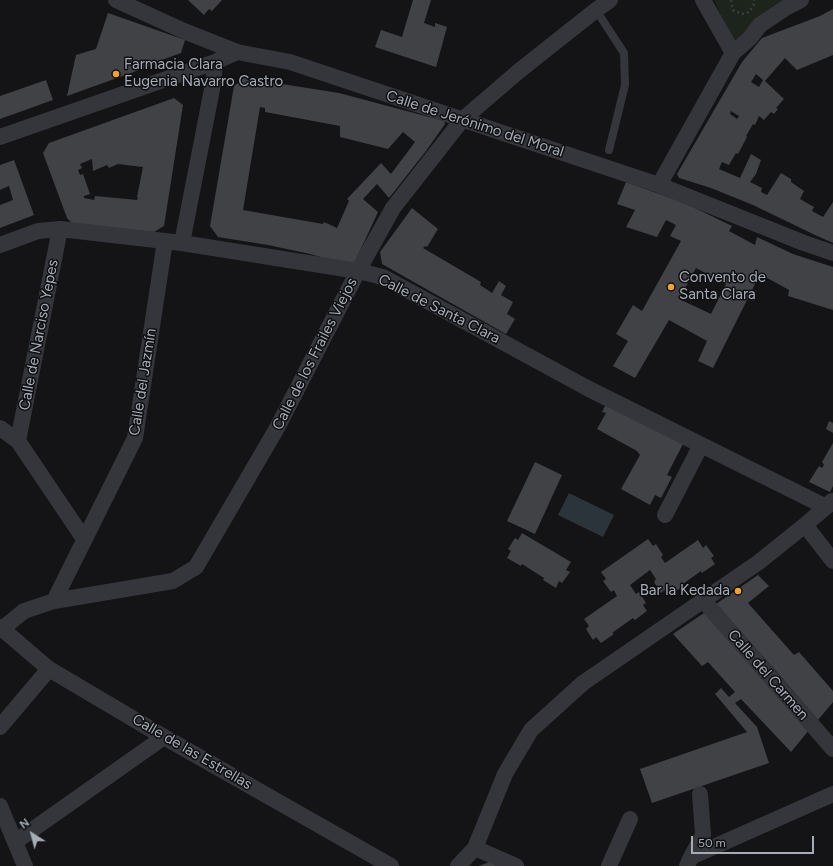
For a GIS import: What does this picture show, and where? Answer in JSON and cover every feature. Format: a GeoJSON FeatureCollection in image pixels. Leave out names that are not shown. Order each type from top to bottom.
{"type":"FeatureCollection","features":[{"type":"Feature","properties":{"kind":"street","name":"Calle de Jerónimo del Moral"},"geometry":{"type":"LineString","coordinates":[[116,0],[138,4],[184,31],[237,52],[290,62],[659,185],[804,243],[833,253]]}},
{"type":"Feature","properties":{"kind":"street","name":"Calle de los Frailes Viejos"},"geometry":{"type":"LineString","coordinates":[[1,628],[24,611],[54,601],[173,581],[196,567],[277,428],[358,271],[393,208],[462,120],[519,71],[610,0]]}},
{"type":"Feature","properties":{"kind":"street"},"geometry":{"type":"LineString","coordinates":[[703,0],[733,53]]}},
{"type":"Feature","properties":{"kind":"street"},"geometry":{"type":"LineString","coordinates":[[659,185],[733,53],[750,38],[760,25],[787,7],[801,0]]}},
{"type":"Feature","properties":{"kind":"street"},"geometry":{"type":"LineString","coordinates":[[0,137],[215,62],[237,52]]}},
{"type":"Feature","properties":{"kind":"street"},"geometry":{"type":"LineString","coordinates":[[182,243],[213,84],[215,62]]}},
{"type":"Feature","properties":{"kind":"street","name":"Calle de Santa Clara"},"geometry":{"type":"LineString","coordinates":[[0,245],[38,231],[60,229],[182,243],[358,271],[383,277],[589,389],[701,445],[829,503]]}},
{"type":"Feature","properties":{"kind":"street","name":"Calle de Narciso Yepes"},"geometry":{"type":"LineString","coordinates":[[18,441],[60,229]]}},
{"type":"Feature","properties":{"kind":"street","name":"Calle del Jazmín"},"geometry":{"type":"LineString","coordinates":[[54,601],[135,438],[165,241]]}},
{"type":"Feature","properties":{"kind":"street"},"geometry":{"type":"LineString","coordinates":[[0,428],[18,441],[84,539]]}},
{"type":"Feature","properties":{"kind":"street"},"geometry":{"type":"LineString","coordinates":[[665,515],[701,445]]}},
{"type":"Feature","properties":{"kind":"street"},"geometry":{"type":"LineString","coordinates":[[458,866],[475,848],[505,774],[531,730],[583,684],[759,562],[805,525],[829,503]]}},
{"type":"Feature","properties":{"kind":"street"},"geometry":{"type":"LineString","coordinates":[[805,525],[833,561]]}},
{"type":"Feature","properties":{"kind":"street","name":"Calle del Carmen"},"geometry":{"type":"LineString","coordinates":[[703,600],[833,749]]}},
{"type":"Feature","properties":{"kind":"street","name":"Calle de las Estrellas"},"geometry":{"type":"LineString","coordinates":[[1,628],[49,669],[164,737],[388,864]]}},
{"type":"Feature","properties":{"kind":"street"},"geometry":{"type":"LineString","coordinates":[[0,727],[49,669]]}},
{"type":"Feature","properties":{"kind":"street"},"geometry":{"type":"LineString","coordinates":[[15,842],[164,737]]}},
{"type":"Feature","properties":{"kind":"street"},"geometry":{"type":"LineString","coordinates":[[689,861],[703,835],[700,794]]}},
{"type":"Feature","properties":{"kind":"street"},"geometry":{"type":"LineString","coordinates":[[689,861],[833,794]]}},
{"type":"Feature","properties":{"kind":"street"},"geometry":{"type":"LineString","coordinates":[[0,806],[25,866]]}},
{"type":"Feature","properties":{"kind":"street"},"geometry":{"type":"LineString","coordinates":[[609,866],[630,819]]}},
{"type":"Feature","properties":{"kind":"street"},"geometry":{"type":"LineString","coordinates":[[475,848],[516,866]]}},
{"type":"Feature","properties":{"kind":"street"},"geometry":{"type":"LineString","coordinates":[[368,866],[388,864]]}},
{"type":"Feature","properties":{"kind":"lane"},"geometry":{"type":"LineString","coordinates":[[596,10],[624,53],[626,85],[609,150]]}},
{"type":"Feature","properties":{"kind":"path"},"geometry":{"type":"LineString","coordinates":[[731,0],[733,10],[742,14],[749,12],[754,4],[754,0]]}},
{"type":"Feature","properties":{"kind":"shaded area"},"geometry":{"type":"Polygon","coordinates":[[[714,0],[784,0],[762,16],[740,36],[736,43],[730,35],[714,0]]]}},
{"type":"Feature","properties":{"kind":"shaded area"},"geometry":{"type":"Polygon","coordinates":[[[569,493],[614,515],[603,537],[558,515],[569,493]]]}},
{"type":"Feature","properties":{"kind":"building"},"geometry":{"type":"Polygon","coordinates":[[[188,0],[222,0],[212,11],[209,9],[204,15],[188,0]]]}},
{"type":"Feature","properties":{"kind":"building"},"geometry":{"type":"Polygon","coordinates":[[[413,0],[431,0],[424,23],[435,27],[435,23],[447,27],[436,67],[375,47],[381,30],[402,37],[413,0]]]}},
{"type":"Feature","properties":{"kind":"building"},"geometry":{"type":"Polygon","coordinates":[[[833,9],[833,55],[797,70],[785,58],[765,81],[784,99],[776,108],[778,109],[774,114],[771,112],[764,120],[759,116],[755,125],[753,124],[746,136],[747,137],[738,154],[736,153],[729,165],[722,162],[719,169],[740,178],[751,154],[761,160],[756,174],[750,182],[762,188],[761,192],[767,195],[781,173],[791,179],[791,182],[804,191],[800,199],[814,207],[812,211],[823,217],[833,202],[833,243],[753,205],[711,188],[679,178],[677,174],[742,62],[762,38],[820,16],[833,9]],[[756,74],[751,82],[759,87],[763,80],[756,74]],[[731,111],[730,114],[737,119],[739,116],[731,111]]]}},
{"type":"Feature","properties":{"kind":"building"},"geometry":{"type":"Polygon","coordinates":[[[108,13],[185,40],[181,53],[156,62],[156,64],[67,96],[76,55],[96,49],[108,13]]]}},
{"type":"Feature","properties":{"kind":"building"},"geometry":{"type":"Polygon","coordinates":[[[244,78],[339,93],[444,121],[445,124],[426,151],[389,198],[377,184],[363,199],[378,212],[353,266],[310,254],[268,245],[218,237],[210,226],[234,86],[244,78]],[[260,107],[243,210],[323,224],[324,222],[337,228],[349,201],[347,199],[381,163],[391,174],[415,142],[403,132],[388,149],[340,137],[340,126],[265,112],[265,108],[260,107]]]}},
{"type":"Feature","properties":{"kind":"building"},"geometry":{"type":"Polygon","coordinates":[[[46,80],[53,100],[0,119],[0,96],[46,80]]]}},
{"type":"Feature","properties":{"kind":"building"},"geometry":{"type":"Polygon","coordinates":[[[174,98],[183,105],[164,226],[154,232],[73,224],[67,218],[43,153],[49,143],[174,98]],[[92,159],[80,164],[82,168],[78,170],[80,175],[83,174],[90,194],[84,196],[84,198],[94,200],[95,196],[137,200],[143,167],[118,164],[109,168],[107,165],[93,171],[92,159]]]}},
{"type":"Feature","properties":{"kind":"building"},"geometry":{"type":"Polygon","coordinates":[[[14,160],[34,215],[0,228],[0,205],[13,200],[9,186],[0,190],[0,165],[14,160]]]}},
{"type":"Feature","properties":{"kind":"building","name":"Convento de Santa Clara"},"geometry":{"type":"Polygon","coordinates":[[[626,182],[676,200],[732,226],[729,231],[755,245],[757,237],[793,254],[833,267],[833,310],[788,296],[789,290],[760,274],[713,368],[698,361],[707,341],[669,320],[635,378],[613,366],[628,341],[616,334],[633,305],[642,311],[681,241],[670,236],[676,225],[666,220],[657,237],[626,227],[635,210],[617,204],[626,182]],[[696,268],[679,299],[711,314],[726,284],[696,268]]]}},
{"type":"Feature","properties":{"kind":"building"},"geometry":{"type":"Polygon","coordinates":[[[412,208],[438,229],[427,247],[425,246],[423,248],[481,282],[480,285],[492,293],[499,281],[506,286],[501,295],[513,302],[507,314],[515,319],[506,334],[382,264],[380,252],[412,208]]]}},
{"type":"Feature","properties":{"kind":"building"},"geometry":{"type":"Polygon","coordinates":[[[606,404],[683,444],[667,475],[672,477],[661,498],[655,495],[650,505],[621,489],[640,455],[637,451],[597,429],[606,413],[602,412],[606,404]]]}},
{"type":"Feature","properties":{"kind":"building"},"geometry":{"type":"Polygon","coordinates":[[[829,421],[833,423],[833,433],[826,429],[829,421]]]}},
{"type":"Feature","properties":{"kind":"building"},"geometry":{"type":"Polygon","coordinates":[[[833,443],[833,486],[830,492],[809,482],[819,466],[822,468],[824,465],[822,462],[833,443]]]}},
{"type":"Feature","properties":{"kind":"building"},"geometry":{"type":"Polygon","coordinates":[[[535,462],[562,475],[535,534],[507,521],[535,462]]]}},
{"type":"Feature","properties":{"kind":"building"},"geometry":{"type":"Polygon","coordinates":[[[522,533],[571,562],[566,570],[570,572],[562,583],[559,581],[556,588],[543,580],[544,578],[522,564],[521,566],[507,558],[511,551],[508,549],[515,538],[518,540],[522,533]]]}},
{"type":"Feature","properties":{"kind":"building"},"geometry":{"type":"Polygon","coordinates":[[[648,539],[653,546],[656,544],[663,555],[661,557],[665,563],[698,540],[703,548],[706,545],[714,556],[711,558],[715,564],[702,573],[701,571],[680,586],[681,588],[668,596],[664,590],[661,593],[654,582],[656,579],[650,570],[630,585],[636,594],[639,592],[646,603],[643,605],[647,611],[635,620],[633,618],[601,643],[596,637],[593,640],[586,629],[589,626],[584,619],[617,596],[614,590],[611,592],[603,581],[606,579],[601,572],[648,539]]]}},
{"type":"Feature","properties":{"kind":"building"},"geometry":{"type":"Polygon","coordinates":[[[758,575],[769,586],[748,603],[794,655],[799,652],[833,691],[833,702],[818,720],[716,604],[758,575]]]}},
{"type":"Feature","properties":{"kind":"building"},"geometry":{"type":"Polygon","coordinates":[[[704,613],[809,730],[791,752],[741,699],[735,703],[757,727],[769,763],[652,803],[640,769],[747,732],[715,694],[721,688],[729,697],[735,692],[708,662],[702,666],[673,634],[704,613]]]}},
{"type":"Feature","properties":{"kind":"building"},"geometry":{"type":"Polygon","coordinates":[[[492,861],[502,866],[479,866],[492,861]]]}},
{"type":"Feature","properties":{"kind":"place","name":"Farmacia Clara Eugenia Navarro Castro"},"geometry":{"type":"Point","coordinates":[116,74]}},
{"type":"Feature","properties":{"kind":"place","name":"Convento de Santa Clara"},"geometry":{"type":"Point","coordinates":[671,287]}},
{"type":"Feature","properties":{"kind":"place","name":"Bar la Kedada"},"geometry":{"type":"Point","coordinates":[738,591]}}]}
